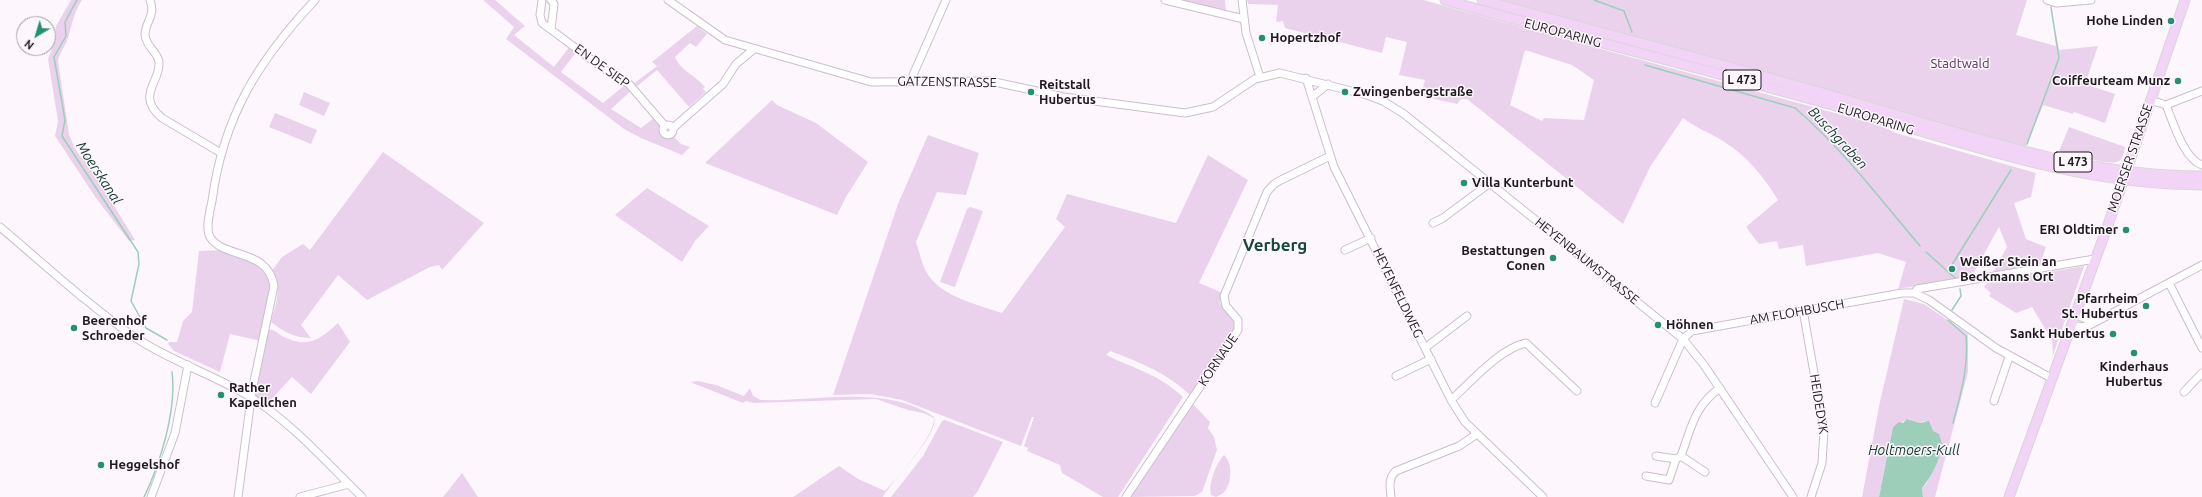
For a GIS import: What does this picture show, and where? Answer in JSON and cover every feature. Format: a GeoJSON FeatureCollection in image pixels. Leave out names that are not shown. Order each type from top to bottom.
{"type":"FeatureCollection","features":[{"type":"Feature","properties":{"kind":"main road","name":"EUROPARING"},"geometry":{"type":"LineString","coordinates":[[1445,0],[1758,85],[2020,161],[2084,175],[2123,181]]}},
{"type":"Feature","properties":{"kind":"main road","name":"EUROPARING"},"geometry":{"type":"LineString","coordinates":[[1482,0],[1770,78],[2023,152],[2085,165],[2126,170]]}},
{"type":"Feature","properties":{"kind":"main road","name":"MOERSER STRASSE"},"geometry":{"type":"LineString","coordinates":[[2009,497],[2123,181],[2185,0]]}},
{"type":"Feature","properties":{"kind":"main road","name":"L 473"},"geometry":{"type":"LineString","coordinates":[[2126,170],[2153,174],[2202,176]]}},
{"type":"Feature","properties":{"kind":"main road","name":"L 473"},"geometry":{"type":"LineString","coordinates":[[2123,181],[2202,185]]}},
{"type":"Feature","properties":{"kind":"street"},"geometry":{"type":"LineString","coordinates":[[150,0],[152,16],[145,36],[147,44],[158,57],[159,63],[151,88],[150,102],[162,118],[221,153]]}},
{"type":"Feature","properties":{"kind":"street"},"geometry":{"type":"LineString","coordinates":[[238,497],[251,398],[274,286],[271,276],[261,264],[250,257],[218,245],[209,234],[214,179],[221,153],[240,101],[250,83],[280,40],[315,0]]}},
{"type":"Feature","properties":{"kind":"street","name":"EN DE SIEP"},"geometry":{"type":"LineString","coordinates":[[542,0],[540,18],[551,29],[628,84],[669,127],[722,84],[736,64],[754,49]]}},
{"type":"Feature","properties":{"kind":"street"},"geometry":{"type":"LineString","coordinates":[[551,0],[554,4],[551,29]]}},
{"type":"Feature","properties":{"kind":"street","name":"GATZENSTRASSE"},"geometry":{"type":"LineString","coordinates":[[668,0],[721,38],[867,82],[990,80],[1057,95],[1185,114],[1213,108],[1260,77],[1280,73]]}},
{"type":"Feature","properties":{"kind":"street"},"geometry":{"type":"LineString","coordinates":[[913,81],[913,76],[946,0]]}},
{"type":"Feature","properties":{"kind":"street"},"geometry":{"type":"LineString","coordinates":[[1165,0],[1244,19]]}},
{"type":"Feature","properties":{"kind":"street"},"geometry":{"type":"LineString","coordinates":[[1242,0],[1244,19],[1251,52],[1260,77]]}},
{"type":"Feature","properties":{"kind":"street"},"geometry":{"type":"LineString","coordinates":[[2047,0],[2056,3],[2091,0]]}},
{"type":"Feature","properties":{"kind":"street","name":"HEYENBAUMSTRASSE"},"geometry":{"type":"LineString","coordinates":[[1280,73],[1306,78],[1367,94],[1390,104],[1490,182],[1684,339],[1720,388],[1793,497]]}},
{"type":"Feature","properties":{"kind":"street","name":"HEYENFELDWEG"},"geometry":{"type":"LineString","coordinates":[[1306,78],[1330,156],[1451,400],[1465,422],[1543,497]]}},
{"type":"Feature","properties":{"kind":"street"},"geometry":{"type":"LineString","coordinates":[[1312,96],[1328,84]]}},
{"type":"Feature","properties":{"kind":"street"},"geometry":{"type":"LineString","coordinates":[[2150,100],[2166,105],[2202,91]]}},
{"type":"Feature","properties":{"kind":"street"},"geometry":{"type":"LineString","coordinates":[[2166,105],[2188,156],[2196,163],[2202,164]]}},
{"type":"Feature","properties":{"kind":"street","name":"KORNAUE"},"geometry":{"type":"LineString","coordinates":[[1126,497],[1238,330],[1238,320],[1224,303],[1224,296],[1268,192],[1273,185],[1279,181],[1330,156]]}},
{"type":"Feature","properties":{"kind":"street"},"geometry":{"type":"LineString","coordinates":[[1433,223],[1443,218],[1490,182]]}},
{"type":"Feature","properties":{"kind":"street"},"geometry":{"type":"LineString","coordinates":[[0,227],[131,334],[156,350],[221,380],[251,398],[286,425],[362,497]]}},
{"type":"Feature","properties":{"kind":"street","name":"HEYENFELDWEG"},"geometry":{"type":"LineString","coordinates":[[1345,250],[1371,238]]}},
{"type":"Feature","properties":{"kind":"street","name":"AM FLOHBUSCH"},"geometry":{"type":"LineString","coordinates":[[1684,339],[1692,331],[1697,329],[1902,293],[1914,293],[1917,290],[2095,259]]}},
{"type":"Feature","properties":{"kind":"street"},"geometry":{"type":"LineString","coordinates":[[2071,325],[2082,327],[2202,266]]}},
{"type":"Feature","properties":{"kind":"street"},"geometry":{"type":"LineString","coordinates":[[2169,283],[2202,348]]}},
{"type":"Feature","properties":{"kind":"street"},"geometry":{"type":"LineString","coordinates":[[1914,293],[1929,300],[2010,357],[2051,378]]}},
{"type":"Feature","properties":{"kind":"street","name":"HEIDEDYK"},"geometry":{"type":"LineString","coordinates":[[1803,310],[1824,430],[1822,464],[1811,497]]}},
{"type":"Feature","properties":{"kind":"street"},"geometry":{"type":"LineString","coordinates":[[2075,314],[2086,319],[2100,318]]}},
{"type":"Feature","properties":{"kind":"street","name":"HEYENFELDWEG"},"geometry":{"type":"LineString","coordinates":[[1425,348],[1467,316]]}},
{"type":"Feature","properties":{"kind":"street"},"geometry":{"type":"LineString","coordinates":[[1655,403],[1684,339]]}},
{"type":"Feature","properties":{"kind":"street"},"geometry":{"type":"LineString","coordinates":[[1451,400],[1504,353],[1515,345],[1526,343],[1577,391]]}},
{"type":"Feature","properties":{"kind":"street"},"geometry":{"type":"LineString","coordinates":[[1994,400],[2010,357]]}},
{"type":"Feature","properties":{"kind":"street"},"geometry":{"type":"LineString","coordinates":[[1396,376],[1430,359]]}},
{"type":"Feature","properties":{"kind":"street"},"geometry":{"type":"LineString","coordinates":[[151,497],[175,433],[188,365]]}},
{"type":"Feature","properties":{"kind":"street"},"geometry":{"type":"LineString","coordinates":[[2184,392],[2202,373]]}},
{"type":"Feature","properties":{"kind":"street"},"geometry":{"type":"LineString","coordinates":[[1646,476],[1669,480],[1697,410],[1707,396],[1720,388]]}},
{"type":"Feature","properties":{"kind":"street"},"geometry":{"type":"LineString","coordinates":[[1391,497],[1392,475],[1399,469],[1459,446],[1477,434]]}},
{"type":"Feature","properties":{"kind":"street"},"geometry":{"type":"LineString","coordinates":[[1656,456],[1679,458],[1705,472]]}},
{"type":"Feature","properties":{"kind":"street"},"geometry":{"type":"LineString","coordinates":[[300,497],[348,484]]}},
{"type":"Feature","properties":{"kind":"green space"},"geometry":{"type":"Polygon","coordinates":[[[71,0],[82,0],[58,61],[69,134],[72,143],[82,158],[89,165],[135,240],[129,241],[96,198],[55,136],[58,121],[48,59],[49,56],[56,56],[56,26],[71,0]]]}},
{"type":"Feature","properties":{"kind":"green space"},"geometry":{"type":"Polygon","coordinates":[[[483,0],[495,0],[525,26],[514,35],[554,67],[570,46],[577,51],[561,72],[603,103],[625,85],[632,90],[611,109],[641,128],[654,118],[661,126],[661,132],[664,136],[669,138],[673,136],[681,144],[690,147],[682,155],[641,138],[624,129],[506,39],[514,27],[483,0]]]}},
{"type":"Feature","properties":{"kind":"green space"},"geometry":{"type":"Polygon","coordinates":[[[1182,0],[1225,0],[1226,11],[1182,0]]]}},
{"type":"Feature","properties":{"kind":"green space"},"geometry":{"type":"Polygon","coordinates":[[[1247,0],[1423,0],[1864,121],[1896,133],[2036,173],[2031,197],[2014,203],[2026,239],[2046,247],[2040,264],[1993,272],[2007,247],[1999,227],[1972,276],[1898,289],[1906,262],[1878,253],[1806,266],[1803,245],[1779,249],[1777,241],[1759,244],[1746,227],[1778,200],[1761,175],[1740,153],[1732,147],[1683,118],[1650,167],[1623,224],[1467,99],[1461,99],[1457,104],[1421,96],[1425,80],[1399,75],[1407,42],[1386,37],[1382,53],[1285,28],[1283,21],[1276,22],[1278,5],[1248,4],[1247,0]],[[1525,50],[1510,105],[1542,121],[1544,118],[1584,120],[1594,80],[1572,65],[1525,50]]]}},
{"type":"Feature","properties":{"kind":"green space","name":"Stadtwald"},"geometry":{"type":"Polygon","coordinates":[[[1501,0],[2027,0],[2016,35],[2056,46],[2051,9],[2059,50],[2098,46],[2085,84],[2115,94],[2105,123],[2074,112],[2073,114],[2043,105],[2025,149],[1501,0]]]}},
{"type":"Feature","properties":{"kind":"green space"},"geometry":{"type":"Polygon","coordinates":[[[697,26],[707,34],[696,47],[690,43],[675,57],[677,62],[684,69],[705,87],[703,89],[706,92],[689,107],[657,70],[635,88],[632,85],[657,66],[652,62],[697,26]]]}},
{"type":"Feature","properties":{"kind":"green space"},"geometry":{"type":"Polygon","coordinates":[[[304,92],[330,103],[324,116],[299,105],[304,92]]]}},
{"type":"Feature","properties":{"kind":"green space"},"geometry":{"type":"Polygon","coordinates":[[[772,100],[777,105],[816,123],[868,162],[846,197],[837,215],[705,163],[772,100]]]}},
{"type":"Feature","properties":{"kind":"green space"},"geometry":{"type":"Polygon","coordinates":[[[275,113],[317,130],[311,144],[269,127],[275,113]]]}},
{"type":"Feature","properties":{"kind":"green space"},"geometry":{"type":"Polygon","coordinates":[[[2069,127],[2125,147],[2122,158],[2111,163],[2088,159],[2059,151],[2069,127]]]}},
{"type":"Feature","properties":{"kind":"green space"},"geometry":{"type":"Polygon","coordinates":[[[928,135],[979,153],[966,195],[937,192],[916,242],[921,260],[929,276],[944,290],[973,304],[1002,313],[1065,227],[1056,219],[1067,194],[1176,223],[1208,155],[1248,180],[1199,283],[1223,293],[1220,297],[1220,303],[1237,323],[1234,331],[1190,395],[1172,380],[1132,359],[1110,351],[1106,355],[1156,377],[1183,397],[1118,497],[1103,497],[1062,473],[1060,465],[1027,451],[1028,448],[1024,446],[1034,417],[1032,417],[1021,446],[902,400],[870,394],[833,395],[898,204],[928,135]]]}},
{"type":"Feature","properties":{"kind":"green space"},"geometry":{"type":"Polygon","coordinates":[[[383,152],[484,223],[442,270],[439,265],[430,267],[367,300],[338,275],[301,325],[311,338],[295,336],[280,329],[271,322],[278,290],[277,283],[271,272],[282,257],[303,244],[310,250],[383,152]]]}},
{"type":"Feature","properties":{"kind":"green space"},"geometry":{"type":"Polygon","coordinates":[[[647,188],[709,226],[695,241],[682,262],[615,215],[647,188]]]}},
{"type":"Feature","properties":{"kind":"green space"},"geometry":{"type":"Polygon","coordinates":[[[970,207],[983,211],[955,287],[940,282],[967,209],[970,207]]]}},
{"type":"Feature","properties":{"kind":"green space"},"geometry":{"type":"Polygon","coordinates":[[[226,250],[260,266],[271,282],[261,341],[230,334],[220,372],[174,351],[168,344],[169,342],[177,342],[183,321],[192,312],[199,251],[226,250]]]}},
{"type":"Feature","properties":{"kind":"green space"},"geometry":{"type":"Polygon","coordinates":[[[2084,266],[2053,355],[2052,340],[2032,307],[2016,313],[1989,296],[1991,293],[1984,287],[1987,283],[2084,266]]]}},
{"type":"Feature","properties":{"kind":"green space"},"geometry":{"type":"Polygon","coordinates":[[[1904,299],[1924,304],[1968,334],[1968,372],[1935,497],[1923,497],[1922,488],[1927,483],[1932,470],[1933,431],[1925,421],[1920,423],[1908,419],[1893,427],[1879,497],[1862,497],[1879,406],[1904,299]]]}},
{"type":"Feature","properties":{"kind":"green space"},"geometry":{"type":"Polygon","coordinates":[[[338,323],[350,342],[311,394],[292,377],[266,405],[256,398],[254,393],[268,330],[274,331],[291,340],[306,342],[319,338],[338,323]]]}},
{"type":"Feature","properties":{"kind":"green space"},"geometry":{"type":"Polygon","coordinates":[[[698,381],[716,385],[744,396],[750,388],[753,396],[761,400],[850,397],[872,398],[894,401],[915,407],[934,418],[923,413],[908,410],[876,399],[754,403],[746,401],[743,403],[690,382],[698,381]]]}},
{"type":"Feature","properties":{"kind":"green space"},"geometry":{"type":"Polygon","coordinates":[[[1190,404],[1194,405],[1210,422],[1208,428],[1214,437],[1217,450],[1202,492],[1195,496],[1130,497],[1190,404]]]}},
{"type":"Feature","properties":{"kind":"green space"},"geometry":{"type":"Polygon","coordinates":[[[934,418],[934,425],[930,435],[916,455],[922,445],[933,426],[934,418]]]}},
{"type":"Feature","properties":{"kind":"green space"},"geometry":{"type":"Polygon","coordinates":[[[945,420],[1003,442],[978,491],[973,497],[891,497],[923,456],[942,421],[945,420]]]}},
{"type":"Feature","properties":{"kind":"green space"},"geometry":{"type":"Polygon","coordinates":[[[1224,455],[1229,463],[1230,478],[1225,491],[1216,497],[1211,495],[1210,490],[1212,479],[1218,463],[1224,455]]]}},
{"type":"Feature","properties":{"kind":"green space"},"geometry":{"type":"Polygon","coordinates":[[[913,458],[883,497],[793,497],[839,466],[858,479],[885,491],[913,458]]]}},
{"type":"Feature","properties":{"kind":"green space"},"geometry":{"type":"Polygon","coordinates":[[[462,473],[478,497],[443,497],[462,473]]]}},
{"type":"Feature","properties":{"kind":"water","name":"Holtmoers-Kull"},"geometry":{"type":"Polygon","coordinates":[[[1907,419],[1920,423],[1929,421],[1933,431],[1939,434],[1941,440],[1942,446],[1940,456],[1932,474],[1922,488],[1923,497],[1879,497],[1893,427],[1899,422],[1903,423],[1907,419]]]}},
{"type":"Feature","properties":{"kind":"waterway","name":"Moerskanal"},"geometry":{"type":"LineString","coordinates":[[77,0],[65,22],[66,36],[54,57],[65,120],[62,136],[138,252],[139,264],[131,301],[146,328],[167,340]]}},
{"type":"Feature","properties":{"kind":"waterway","name":"Buschgraben"},"geometry":{"type":"LineString","coordinates":[[1594,0],[1624,11],[1632,32]]}},
{"type":"Feature","properties":{"kind":"waterway","name":"Buschgraben"},"geometry":{"type":"LineString","coordinates":[[2027,144],[2059,58],[2051,7]]}},
{"type":"Feature","properties":{"kind":"waterway","name":"Buschgraben"},"geometry":{"type":"LineString","coordinates":[[1645,65],[1795,108],[1845,157],[1920,246]]}},
{"type":"Feature","properties":{"kind":"waterway","name":"Buschgraben"},"geometry":{"type":"LineString","coordinates":[[1948,271],[2011,170]]}},
{"type":"Feature","properties":{"kind":"waterway","name":"Buschgraben"},"geometry":{"type":"LineString","coordinates":[[1926,252],[1955,278]]}},
{"type":"Feature","properties":{"kind":"waterway"},"geometry":{"type":"LineString","coordinates":[[1952,310],[1961,296],[1960,289]]}},
{"type":"Feature","properties":{"kind":"waterway"},"geometry":{"type":"LineString","coordinates":[[1948,320],[1966,336],[1967,347],[1964,380],[1953,423]]}},
{"type":"Feature","properties":{"kind":"waterway","name":"Moerskanal"},"geometry":{"type":"LineString","coordinates":[[144,497],[156,469],[170,420],[173,387],[172,372]]}},
{"type":"Feature","properties":{"kind":"waterway"},"geometry":{"type":"LineString","coordinates":[[1942,446],[1946,450]]}},
{"type":"Feature","properties":{"kind":"place","name":"Hohe Linden"},"geometry":{"type":"Point","coordinates":[2171,21]}},
{"type":"Feature","properties":{"kind":"place","name":"Hopertzhof"},"geometry":{"type":"Point","coordinates":[1262,38]}},
{"type":"Feature","properties":{"kind":"place","name":"Coiffeurteam Munz"},"geometry":{"type":"Point","coordinates":[2178,81]}},
{"type":"Feature","properties":{"kind":"place","name":"Reitstall Hubertus"},"geometry":{"type":"Point","coordinates":[1031,92]}},
{"type":"Feature","properties":{"kind":"place","name":"Zwingenbergstraße"},"geometry":{"type":"Point","coordinates":[1345,92]}},
{"type":"Feature","properties":{"kind":"place","name":"Villa Kunterbunt"},"geometry":{"type":"Point","coordinates":[1464,183]}},
{"type":"Feature","properties":{"kind":"place","name":"ERI Oldtimer"},"geometry":{"type":"Point","coordinates":[2126,230]}},
{"type":"Feature","properties":{"kind":"place","name":"Bestattungen Conen"},"geometry":{"type":"Point","coordinates":[1553,258]}},
{"type":"Feature","properties":{"kind":"place","name":"Weißer Stein an Beckmanns Ort"},"geometry":{"type":"Point","coordinates":[1952,269]}},
{"type":"Feature","properties":{"kind":"place","name":"Pfarrheim St. Hubertus"},"geometry":{"type":"Point","coordinates":[2146,306]}},
{"type":"Feature","properties":{"kind":"place","name":"Höhnen"},"geometry":{"type":"Point","coordinates":[1658,325]}},
{"type":"Feature","properties":{"kind":"place","name":"Beerenhof Schroeder"},"geometry":{"type":"Point","coordinates":[74,328]}},
{"type":"Feature","properties":{"kind":"place","name":"Sankt Hubertus"},"geometry":{"type":"Point","coordinates":[2113,334]}},
{"type":"Feature","properties":{"kind":"place","name":"Kinderhaus Hubertus"},"geometry":{"type":"Point","coordinates":[2134,353]}},
{"type":"Feature","properties":{"kind":"place","name":"Rather Kapellchen"},"geometry":{"type":"Point","coordinates":[221,395]}},
{"type":"Feature","properties":{"kind":"place","name":"Heggelshof"},"geometry":{"type":"Point","coordinates":[101,465]}},
{"type":"Feature","properties":{"kind":"district","name":"Verberg"},"geometry":{"type":"Point","coordinates":[1275,245]}}]}
